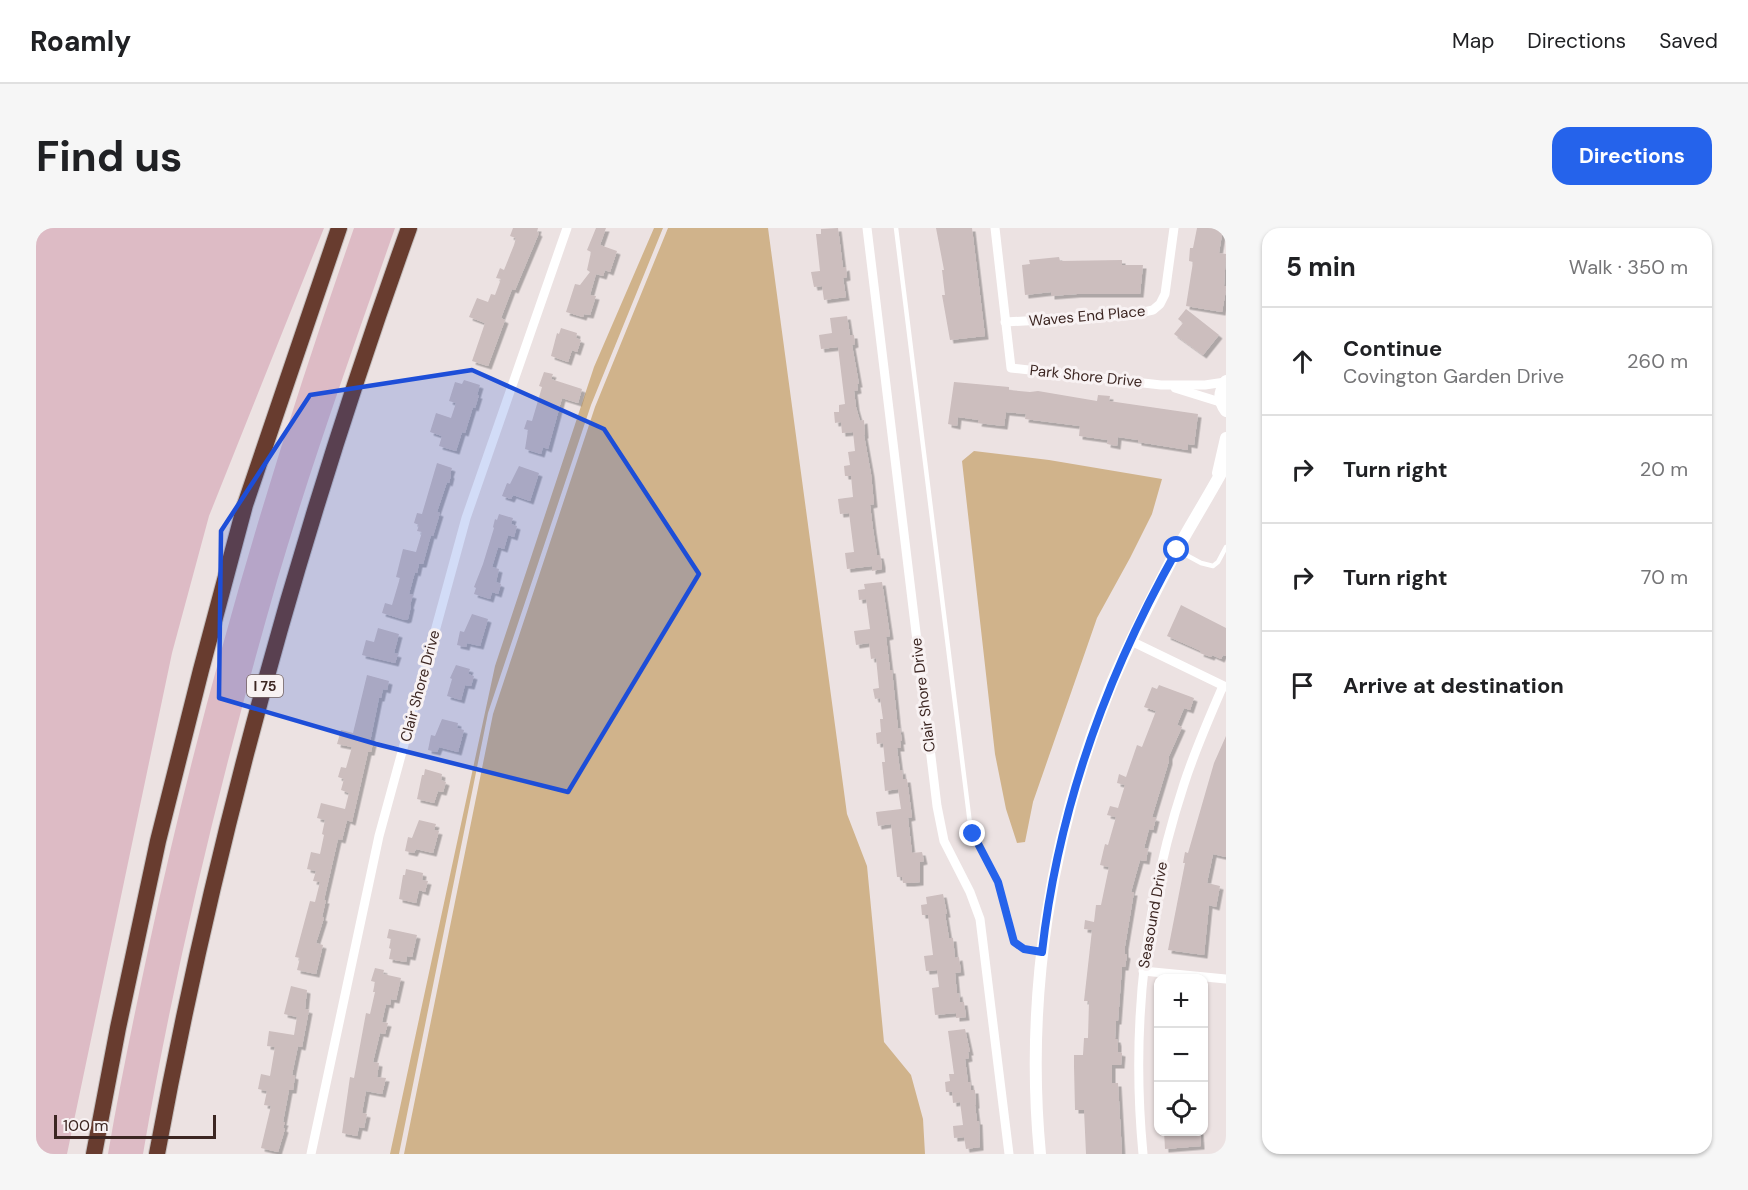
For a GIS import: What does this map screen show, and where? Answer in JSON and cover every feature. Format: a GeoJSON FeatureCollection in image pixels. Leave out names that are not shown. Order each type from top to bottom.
{"type":"FeatureCollection","features":[{"type":"Feature","properties":{"kind":"highway"},"geometry":{"type":"LineString","coordinates":[[94,1154],[155,852],[201,670],[245,505],[339,228]]}},
{"type":"Feature","properties":{"kind":"highway","name":"I 75"},"geometry":{"type":"LineString","coordinates":[[157,1154],[201,937],[282,618],[344,415],[409,228]]}},
{"type":"Feature","properties":{"kind":"street","name":"Clair Shore Drive"},"geometry":{"type":"LineString","coordinates":[[311,1154],[379,836],[466,518],[567,228]]}},
{"type":"Feature","properties":{"kind":"street","name":"Clair Shore Drive"},"geometry":{"type":"LineString","coordinates":[[867,228],[937,806],[944,841],[970,892],[980,919],[1009,1154]]}},
{"type":"Feature","properties":{"kind":"street"},"geometry":{"type":"LineString","coordinates":[[994,228],[1005,322]]}},
{"type":"Feature","properties":{"kind":"street","name":"Waves End Place"},"geometry":{"type":"LineString","coordinates":[[1005,322],[1130,315],[1153,310],[1160,304],[1165,294],[1174,228]]}},
{"type":"Feature","properties":{"kind":"street","name":"Park Shore Drive"},"geometry":{"type":"LineString","coordinates":[[1005,322],[1011,368],[1161,385],[1205,385],[1226,381]]}},
{"type":"Feature","properties":{"kind":"street"},"geometry":{"type":"LineString","coordinates":[[1224,411],[1221,390],[1226,381]]}},
{"type":"Feature","properties":{"kind":"street","name":"Park Shore Drive"},"geometry":{"type":"LineString","coordinates":[[1161,385],[1224,411]]}},
{"type":"Feature","properties":{"kind":"street"},"geometry":{"type":"LineString","coordinates":[[1215,485],[1226,438]]}},
{"type":"Feature","properties":{"kind":"street"},"geometry":{"type":"LineString","coordinates":[[1040,1154],[1036,1085],[1042,952],[1053,880],[1075,790],[1090,739],[1131,641],[1177,550],[1226,464]]}},
{"type":"Feature","properties":{"kind":"street"},"geometry":{"type":"LineString","coordinates":[[1131,641],[1224,687]]}},
{"type":"Feature","properties":{"kind":"street","name":"Seasound Drive"},"geometry":{"type":"LineString","coordinates":[[1143,1154],[1139,1087],[1139,1011],[1156,890],[1173,820],[1196,749],[1224,687]]}},
{"type":"Feature","properties":{"kind":"street"},"geometry":{"type":"LineString","coordinates":[[1143,971],[1226,980]]}},
{"type":"Feature","properties":{"kind":"lane"},"geometry":{"type":"LineString","coordinates":[[896,228],[967,811],[973,834],[998,882],[1014,942],[1024,949],[1042,952]]}},
{"type":"Feature","properties":{"kind":"lane"},"geometry":{"type":"LineString","coordinates":[[1177,550],[1201,563],[1213,566],[1218,562],[1226,547]]}},
{"type":"Feature","properties":{"kind":"highlighted area"},"geometry":{"type":"Polygon","coordinates":[[[472,370],[604,429],[699,574],[568,792],[376,744],[219,698],[221,531],[310,395],[472,370]]]}},
{"type":"Feature","properties":{"kind":"shaded area"},"geometry":{"type":"Polygon","coordinates":[[[36,228],[324,228],[209,516],[172,653],[67,1154],[36,1154],[36,228]]]}},
{"type":"Feature","properties":{"kind":"shaded area"},"geometry":{"type":"Polygon","coordinates":[[[354,228],[395,228],[304,492],[257,652],[202,866],[170,1009],[143,1154],[108,1154],[150,941],[192,760],[267,493],[354,228]]]}},
{"type":"Feature","properties":{"kind":"shaded area"},"geometry":{"type":"Polygon","coordinates":[[[654,228],[663,228],[591,405],[488,713],[399,1154],[390,1154],[495,666],[594,367],[654,228]]]}},
{"type":"Feature","properties":{"kind":"shaded area"},"geometry":{"type":"Polygon","coordinates":[[[668,228],[768,228],[847,814],[867,866],[884,1042],[911,1075],[923,1119],[925,1154],[404,1154],[493,714],[595,407],[668,228]]]}},
{"type":"Feature","properties":{"kind":"shaded area"},"geometry":{"type":"Polygon","coordinates":[[[974,451],[1049,460],[1162,479],[1152,514],[1097,618],[1033,802],[1025,842],[1017,843],[1006,809],[995,754],[962,461],[974,451]]]}},
{"type":"Feature","properties":{"kind":"building"},"geometry":{"type":"Polygon","coordinates":[[[513,228],[538,228],[539,233],[515,290],[512,289],[501,318],[505,320],[488,366],[472,361],[485,323],[469,317],[477,298],[488,302],[491,294],[495,295],[501,279],[496,278],[500,268],[504,270],[516,238],[510,236],[513,228]]]}},
{"type":"Feature","properties":{"kind":"building"},"geometry":{"type":"Polygon","coordinates":[[[596,228],[606,228],[600,245],[617,251],[610,272],[605,270],[603,276],[596,274],[590,295],[596,296],[590,315],[584,314],[583,317],[566,312],[575,284],[580,285],[590,272],[587,270],[591,252],[587,250],[596,228]]]}},
{"type":"Feature","properties":{"kind":"building"},"geometry":{"type":"Polygon","coordinates":[[[838,228],[843,268],[846,267],[847,277],[843,278],[846,297],[824,300],[822,286],[814,287],[811,272],[820,271],[816,234],[821,234],[821,229],[838,228]]]}},
{"type":"Feature","properties":{"kind":"building"},"geometry":{"type":"Polygon","coordinates":[[[936,228],[972,228],[985,336],[950,340],[942,295],[945,295],[942,270],[944,270],[936,228]]]}},
{"type":"Feature","properties":{"kind":"building"},"geometry":{"type":"Polygon","coordinates":[[[1197,228],[1223,228],[1219,253],[1226,254],[1224,286],[1226,290],[1222,312],[1186,306],[1193,262],[1189,261],[1190,248],[1193,248],[1197,228]]]}},
{"type":"Feature","properties":{"kind":"building"},"geometry":{"type":"Polygon","coordinates":[[[1059,257],[1060,261],[1122,260],[1122,265],[1143,265],[1140,294],[1051,296],[1051,292],[1025,295],[1022,265],[1030,264],[1029,260],[1059,257]]]}},
{"type":"Feature","properties":{"kind":"building"},"geometry":{"type":"Polygon","coordinates":[[[1186,309],[1219,335],[1203,355],[1174,334],[1183,323],[1178,319],[1186,309]]]}},
{"type":"Feature","properties":{"kind":"building"},"geometry":{"type":"Polygon","coordinates":[[[847,316],[850,335],[854,335],[855,344],[852,345],[859,384],[857,384],[858,390],[854,391],[860,421],[864,420],[874,504],[870,505],[873,529],[877,555],[880,555],[882,564],[882,569],[872,571],[872,566],[847,569],[845,553],[854,552],[849,513],[840,514],[838,499],[853,497],[851,476],[845,476],[844,466],[850,465],[848,452],[855,451],[853,432],[842,433],[841,422],[835,423],[834,412],[839,412],[839,405],[845,404],[838,347],[821,349],[819,335],[832,333],[830,318],[847,316]]]}},
{"type":"Feature","properties":{"kind":"building"},"geometry":{"type":"Polygon","coordinates":[[[561,328],[577,333],[576,338],[581,340],[577,352],[572,350],[568,362],[551,356],[557,333],[559,334],[561,328]]]}},
{"type":"Feature","properties":{"kind":"building"},"geometry":{"type":"Polygon","coordinates":[[[544,372],[553,374],[551,379],[582,389],[578,403],[562,398],[548,449],[543,447],[541,454],[525,449],[528,430],[524,429],[527,420],[532,421],[544,372]]]}},
{"type":"Feature","properties":{"kind":"building"},"geometry":{"type":"Polygon","coordinates":[[[464,380],[480,385],[477,395],[479,395],[456,451],[439,446],[442,436],[430,432],[436,413],[451,418],[456,403],[449,401],[455,382],[462,384],[464,380]]]}},
{"type":"Feature","properties":{"kind":"building"},"geometry":{"type":"Polygon","coordinates":[[[954,382],[1009,387],[1009,390],[1038,391],[1097,401],[1098,395],[1110,396],[1109,401],[1198,414],[1194,445],[1188,444],[1188,450],[1118,437],[1117,446],[1107,444],[1108,440],[1079,436],[1080,426],[1025,419],[1026,414],[1006,412],[1004,426],[978,423],[979,420],[958,417],[957,426],[948,424],[954,382]]]}},
{"type":"Feature","properties":{"kind":"building"},"geometry":{"type":"Polygon","coordinates":[[[437,463],[452,468],[451,475],[437,512],[440,513],[423,564],[419,564],[417,573],[415,572],[409,594],[413,595],[411,606],[408,619],[405,620],[382,613],[385,603],[392,605],[400,578],[396,577],[403,549],[416,552],[422,532],[417,531],[419,525],[414,523],[417,513],[422,514],[437,463]]]}},
{"type":"Feature","properties":{"kind":"building"},"geometry":{"type":"Polygon","coordinates":[[[519,466],[539,473],[530,501],[513,495],[511,499],[502,496],[507,483],[510,484],[519,466]]]}},
{"type":"Feature","properties":{"kind":"building"},"geometry":{"type":"Polygon","coordinates":[[[499,514],[513,518],[511,524],[517,526],[514,537],[508,535],[504,549],[498,547],[492,567],[499,569],[496,582],[501,584],[498,594],[492,592],[490,599],[474,594],[476,588],[474,587],[483,564],[495,519],[497,520],[499,514]]]}},
{"type":"Feature","properties":{"kind":"building"},"geometry":{"type":"Polygon","coordinates":[[[882,582],[890,636],[886,637],[890,670],[892,670],[898,729],[900,728],[902,741],[900,741],[901,748],[897,748],[900,771],[902,770],[903,779],[907,779],[912,817],[908,818],[912,853],[922,852],[924,861],[920,862],[920,882],[903,883],[902,877],[897,877],[891,824],[878,826],[876,812],[901,809],[898,789],[885,791],[883,743],[877,744],[876,733],[881,732],[880,719],[883,719],[880,698],[875,699],[873,689],[879,688],[876,658],[871,659],[869,643],[856,645],[854,631],[870,629],[866,599],[859,600],[858,590],[865,589],[864,584],[882,582]]]}},
{"type":"Feature","properties":{"kind":"building"},"geometry":{"type":"Polygon","coordinates":[[[1181,605],[1226,628],[1226,656],[1223,655],[1221,659],[1212,655],[1211,657],[1167,636],[1181,605]]]}},
{"type":"Feature","properties":{"kind":"building"},"geometry":{"type":"Polygon","coordinates":[[[472,614],[488,619],[480,646],[467,643],[466,647],[457,645],[460,631],[464,632],[472,614]]]}},
{"type":"Feature","properties":{"kind":"building"},"geometry":{"type":"Polygon","coordinates":[[[378,628],[399,634],[394,653],[398,654],[395,663],[362,655],[366,640],[374,642],[378,628]]]}},
{"type":"Feature","properties":{"kind":"building"},"geometry":{"type":"Polygon","coordinates":[[[456,665],[470,669],[468,674],[474,676],[471,686],[465,685],[461,700],[447,696],[452,679],[450,678],[456,665]]]}},
{"type":"Feature","properties":{"kind":"building"},"geometry":{"type":"Polygon","coordinates":[[[367,675],[389,681],[387,690],[383,689],[381,698],[379,698],[370,742],[373,743],[371,752],[368,752],[352,822],[347,820],[342,840],[338,839],[324,900],[326,900],[322,917],[324,918],[316,943],[323,945],[316,974],[297,970],[300,958],[295,957],[310,901],[315,902],[320,882],[313,881],[316,871],[307,869],[311,852],[320,854],[325,820],[317,818],[321,803],[345,809],[349,793],[341,790],[344,779],[338,777],[341,767],[346,768],[352,747],[337,744],[341,730],[353,733],[367,675]]]}},
{"type":"Feature","properties":{"kind":"building"},"geometry":{"type":"Polygon","coordinates":[[[1159,685],[1194,698],[1190,710],[1184,708],[1177,725],[1182,727],[1169,756],[1152,817],[1156,818],[1153,830],[1149,829],[1144,848],[1148,849],[1146,861],[1140,860],[1131,892],[1134,892],[1125,946],[1127,955],[1125,967],[1122,967],[1118,1021],[1116,1021],[1115,1039],[1118,1043],[1118,1052],[1122,1053],[1121,1065],[1112,1065],[1112,1083],[1118,1083],[1122,1154],[1086,1154],[1084,1110],[1075,1110],[1074,1066],[1074,1055],[1083,1055],[1084,1038],[1088,1038],[1089,1001],[1084,1001],[1092,930],[1084,929],[1085,920],[1094,922],[1096,905],[1101,905],[1109,867],[1100,865],[1105,844],[1108,845],[1116,817],[1107,815],[1110,806],[1118,808],[1125,785],[1117,783],[1119,774],[1126,777],[1137,745],[1142,747],[1156,711],[1144,707],[1152,687],[1157,689],[1159,685]]]}},
{"type":"Feature","properties":{"kind":"building"},"geometry":{"type":"Polygon","coordinates":[[[442,719],[458,723],[457,728],[464,730],[458,752],[439,747],[437,752],[428,750],[431,735],[435,736],[442,719]]]}},
{"type":"Feature","properties":{"kind":"building"},"geometry":{"type":"Polygon","coordinates":[[[1226,736],[1226,857],[1213,854],[1207,883],[1220,886],[1216,907],[1209,905],[1204,955],[1168,950],[1185,863],[1183,863],[1185,852],[1188,853],[1214,763],[1226,736]]]}},
{"type":"Feature","properties":{"kind":"building"},"geometry":{"type":"Polygon","coordinates":[[[425,769],[442,774],[441,780],[446,782],[443,792],[438,791],[434,803],[417,799],[425,769]]]}},
{"type":"Feature","properties":{"kind":"building"},"geometry":{"type":"Polygon","coordinates":[[[419,820],[436,824],[434,830],[439,831],[433,853],[416,849],[414,853],[405,851],[408,837],[412,838],[419,820]]]}},
{"type":"Feature","properties":{"kind":"building"},"geometry":{"type":"Polygon","coordinates":[[[406,869],[423,873],[422,880],[428,881],[425,892],[419,890],[416,903],[399,899],[406,869]]]}},
{"type":"Feature","properties":{"kind":"building"},"geometry":{"type":"Polygon","coordinates":[[[943,894],[949,938],[953,938],[955,958],[959,957],[961,972],[955,973],[957,994],[959,993],[960,1002],[964,1002],[966,1017],[956,1018],[956,1013],[935,1015],[932,988],[939,987],[937,970],[926,971],[924,956],[933,955],[928,915],[922,915],[921,905],[927,904],[926,897],[943,894]]]}},
{"type":"Feature","properties":{"kind":"building"},"geometry":{"type":"Polygon","coordinates":[[[389,929],[417,935],[412,957],[407,956],[406,962],[389,959],[391,939],[387,938],[389,929]]]}},
{"type":"Feature","properties":{"kind":"building"},"geometry":{"type":"Polygon","coordinates":[[[375,968],[384,970],[383,974],[401,978],[396,1000],[391,999],[390,1005],[386,1004],[382,1022],[388,1023],[385,1034],[380,1033],[373,1062],[379,1063],[377,1077],[386,1078],[382,1094],[366,1091],[362,1113],[367,1114],[364,1128],[359,1127],[357,1136],[342,1133],[350,1077],[354,1078],[366,1013],[370,1014],[375,992],[373,992],[375,982],[371,981],[375,968]]]}},
{"type":"Feature","properties":{"kind":"building"},"geometry":{"type":"Polygon","coordinates":[[[291,986],[307,990],[305,1009],[309,1010],[302,1047],[298,1046],[292,1075],[295,1076],[293,1090],[289,1090],[283,1122],[285,1122],[283,1128],[285,1129],[278,1152],[261,1148],[271,1106],[264,1105],[267,1091],[258,1089],[261,1074],[270,1076],[275,1047],[267,1046],[269,1031],[294,1035],[297,1017],[284,1014],[291,986]]]}},
{"type":"Feature","properties":{"kind":"building"},"geometry":{"type":"Polygon","coordinates":[[[965,1029],[970,1052],[968,1052],[969,1058],[965,1059],[968,1082],[970,1082],[971,1090],[975,1090],[980,1147],[966,1149],[964,1137],[954,1138],[953,1126],[963,1125],[960,1102],[953,1103],[952,1092],[946,1092],[945,1082],[950,1081],[949,1074],[954,1074],[948,1031],[965,1029]]]}},
{"type":"Feature","properties":{"kind":"building"},"geometry":{"type":"Polygon","coordinates":[[[1164,1136],[1200,1136],[1201,1146],[1165,1149],[1164,1136]]]}},
{"type":"Feature","properties":{"kind":"route"},"geometry":{"type":"LineString","coordinates":[[973,834],[998,882],[1009,916],[1014,942],[1024,949],[1042,952],[1061,840],[1090,739],[1131,641],[1177,550]]}}]}
